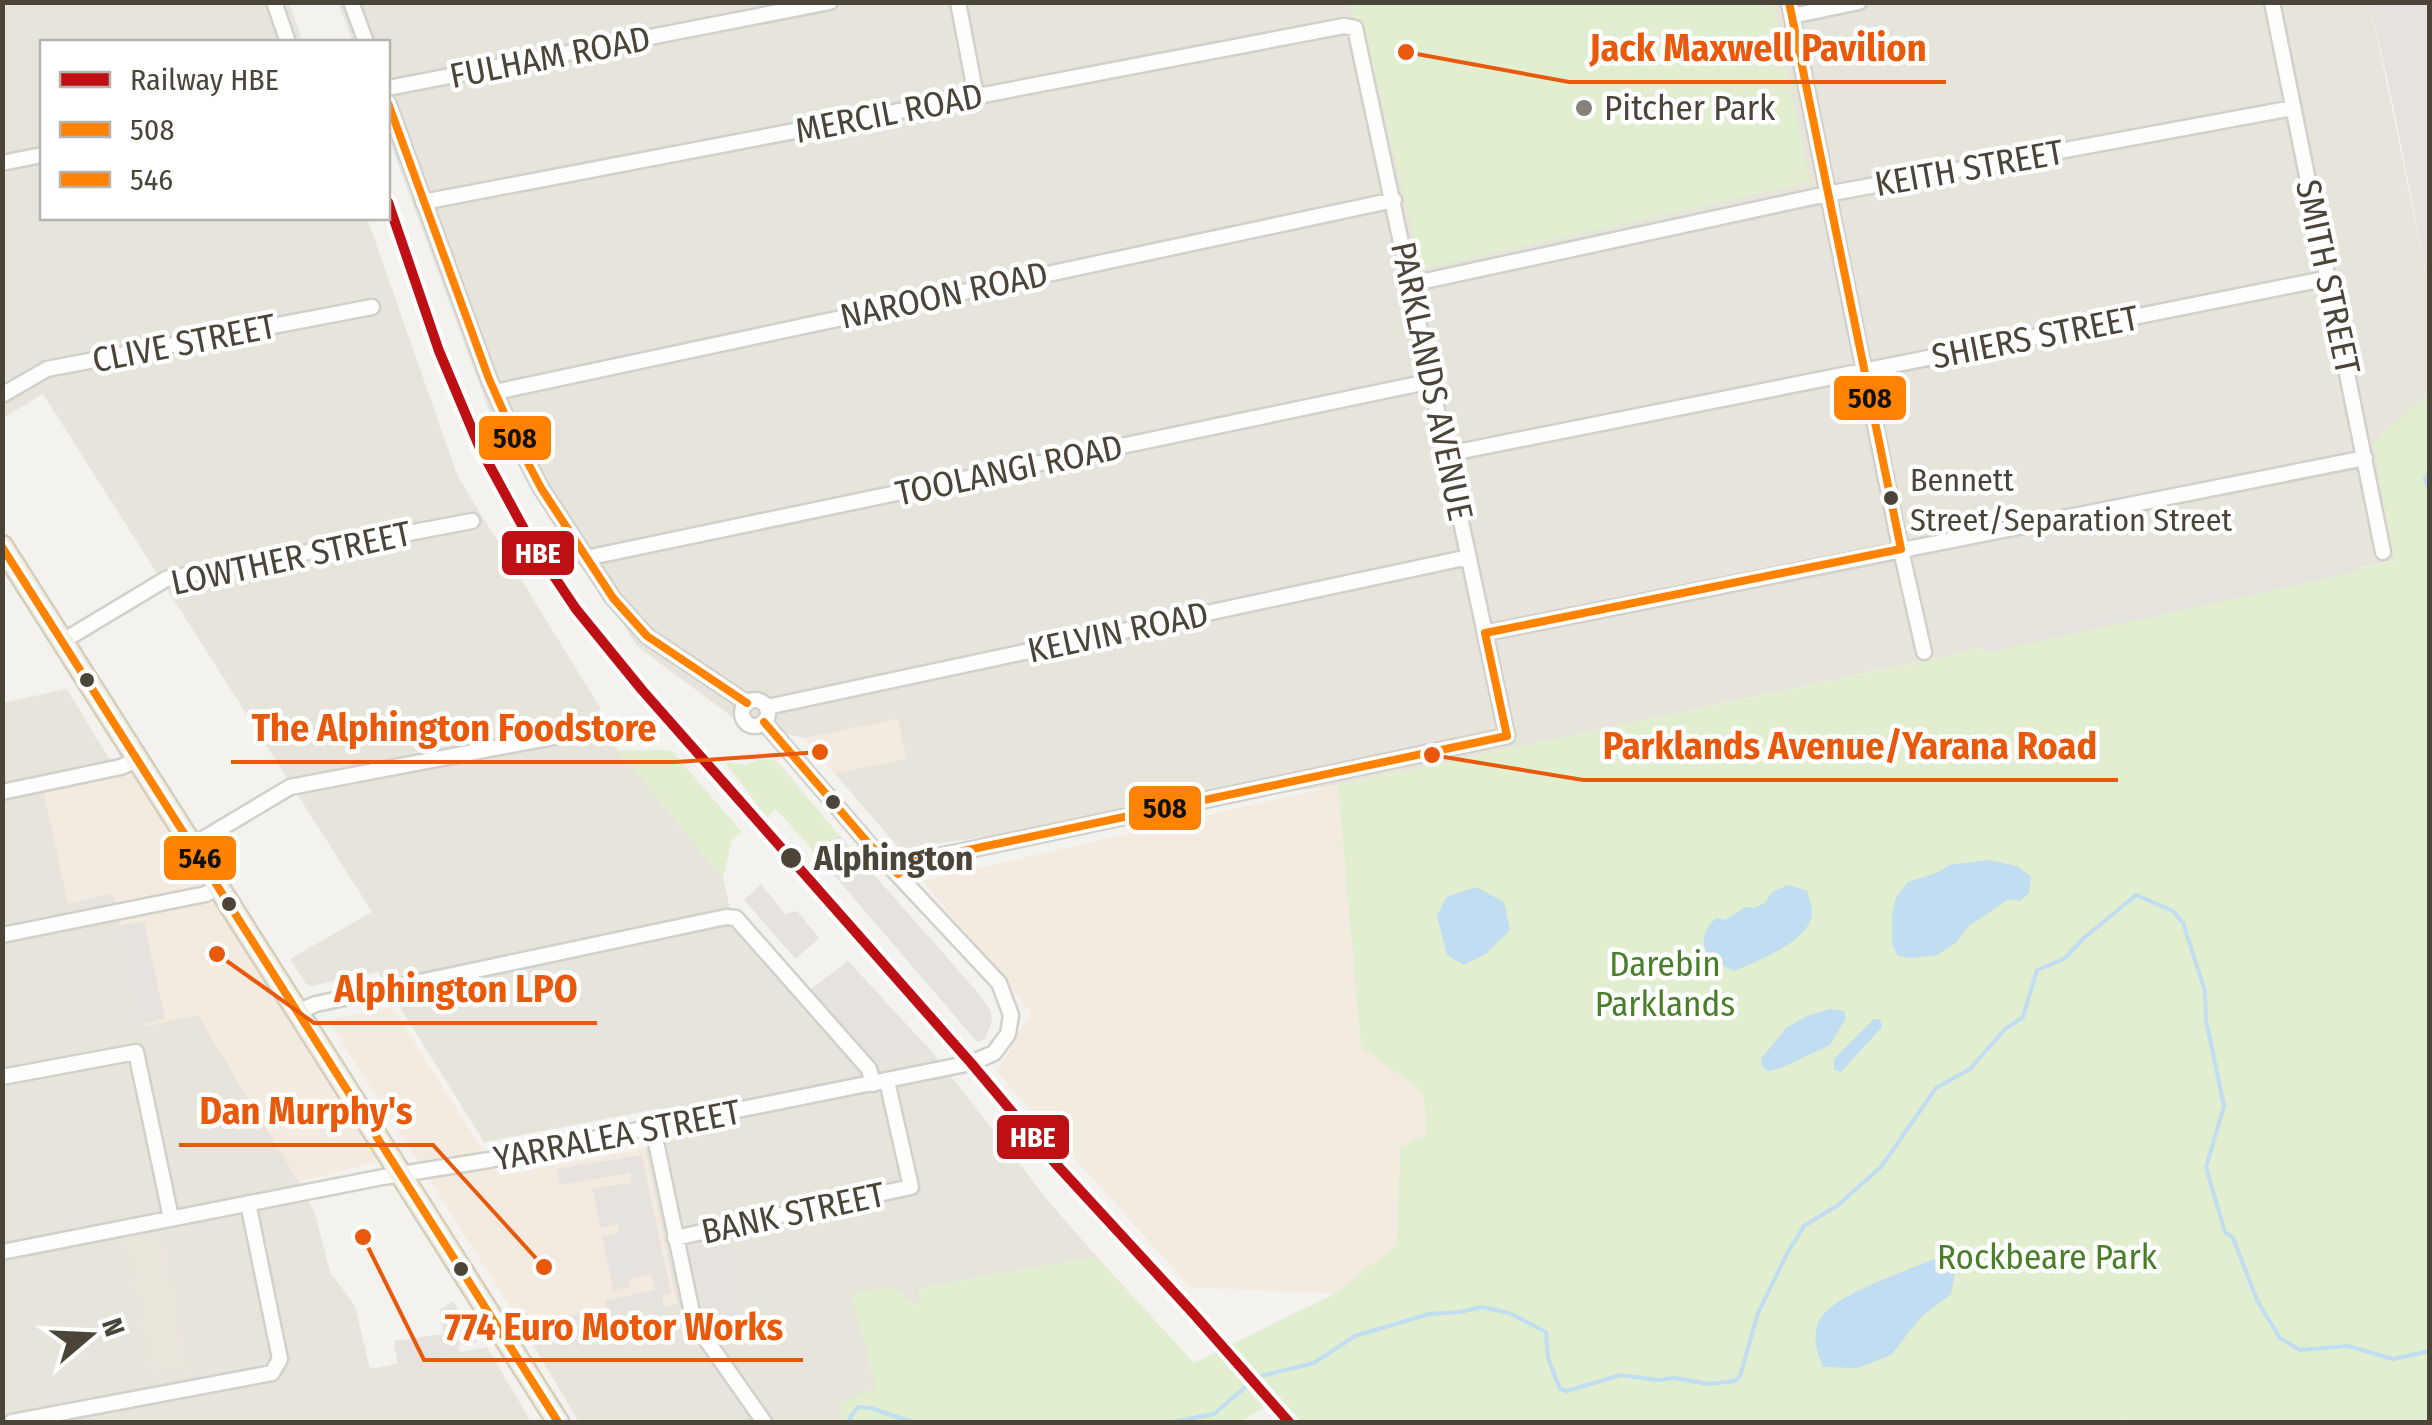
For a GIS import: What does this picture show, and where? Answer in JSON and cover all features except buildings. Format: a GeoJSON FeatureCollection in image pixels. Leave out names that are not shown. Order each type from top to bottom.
{"type":"FeatureCollection","features":[{"type":"Feature","properties":{"kind":"main road"},"geometry":{"type":"LineString","coordinates":[[2,546],[299,1011],[553,1421]]}},
{"type":"Feature","properties":{"kind":"street"},"geometry":{"type":"LineString","coordinates":[[274,2],[287,40]]}},
{"type":"Feature","properties":{"kind":"street"},"geometry":{"type":"LineString","coordinates":[[351,2],[365,40]]}},
{"type":"Feature","properties":{"kind":"street","name":"FULHAM ROAD"},"geometry":{"type":"LineString","coordinates":[[390,88],[830,2]]}},
{"type":"Feature","properties":{"kind":"street"},"geometry":{"type":"LineString","coordinates":[[958,2],[976,96]]}},
{"type":"Feature","properties":{"kind":"street"},"geometry":{"type":"LineString","coordinates":[[1859,2],[1790,9],[1924,652]]}},
{"type":"Feature","properties":{"kind":"street","name":"SMITH STREET"},"geometry":{"type":"LineString","coordinates":[[2272,2],[2383,552]]}},
{"type":"Feature","properties":{"kind":"street","name":"MERCIL ROAD"},"geometry":{"type":"LineString","coordinates":[[423,202],[1344,26],[1355,28]]}},
{"type":"Feature","properties":{"kind":"street","name":"PARKLANDS AVENUE"},"geometry":{"type":"LineString","coordinates":[[898,874],[916,861],[1507,736],[1355,28]]}},
{"type":"Feature","properties":{"kind":"street","name":"KEITH STREET"},"geometry":{"type":"LineString","coordinates":[[1411,284],[1827,194],[2293,108]]}},
{"type":"Feature","properties":{"kind":"street"},"geometry":{"type":"LineString","coordinates":[[390,109],[516,442],[540,488],[586,558],[613,598],[648,636],[747,702],[758,700],[869,844],[898,874]]}},
{"type":"Feature","properties":{"kind":"street"},"geometry":{"type":"LineString","coordinates":[[2,162],[40,155]]}},
{"type":"Feature","properties":{"kind":"street","name":"NAROON ROAD"},"geometry":{"type":"LineString","coordinates":[[495,392],[1394,200]]}},
{"type":"Feature","properties":{"kind":"street","name":"SHIERS STREET"},"geometry":{"type":"LineString","coordinates":[[1447,454],[2329,278]]}},
{"type":"Feature","properties":{"kind":"street","name":"CLIVE STREET"},"geometry":{"type":"LineString","coordinates":[[2,395],[47,369],[372,307]]}},
{"type":"Feature","properties":{"kind":"street","name":"TOOLANGI ROAD"},"geometry":{"type":"LineString","coordinates":[[586,558],[1432,381]]}},
{"type":"Feature","properties":{"kind":"street"},"geometry":{"type":"LineString","coordinates":[[1486,633],[2365,458]]}},
{"type":"Feature","properties":{"kind":"street","name":"LOWTHER STREET"},"geometry":{"type":"LineString","coordinates":[[63,640],[166,579],[472,521]]}},
{"type":"Feature","properties":{"kind":"street","name":"KELVIN ROAD"},"geometry":{"type":"LineString","coordinates":[[766,715],[1469,557]]}},
{"type":"Feature","properties":{"kind":"street"},"geometry":{"type":"LineString","coordinates":[[747,702],[743,709],[746,721],[752,725],[766,715]]}},
{"type":"Feature","properties":{"kind":"street"},"geometry":{"type":"LineString","coordinates":[[193,845],[290,788],[579,732]]}},
{"type":"Feature","properties":{"kind":"street"},"geometry":{"type":"LineString","coordinates":[[2,792],[139,759]]}},
{"type":"Feature","properties":{"kind":"street","name":"YARRALEA STREET"},"geometry":{"type":"LineString","coordinates":[[2,1252],[400,1173],[653,1128],[970,1063],[994,1053],[1008,1034],[1011,1022],[999,983],[898,874]]}},
{"type":"Feature","properties":{"kind":"street"},"geometry":{"type":"LineString","coordinates":[[2,935],[206,894],[219,887]]}},
{"type":"Feature","properties":{"kind":"street"},"geometry":{"type":"LineString","coordinates":[[299,1011],[311,1005],[648,932],[736,918],[880,1082]]}},
{"type":"Feature","properties":{"kind":"street"},"geometry":{"type":"LineString","coordinates":[[2,1077],[136,1052],[171,1218]]}},
{"type":"Feature","properties":{"kind":"street","name":"BANK STREET"},"geometry":{"type":"LineString","coordinates":[[675,1238],[911,1188],[880,1082]]}},
{"type":"Feature","properties":{"kind":"street"},"geometry":{"type":"LineString","coordinates":[[653,1128],[694,1322],[764,1422]]}},
{"type":"Feature","properties":{"kind":"street"},"geometry":{"type":"LineString","coordinates":[[12,1422],[272,1373],[280,1359],[248,1203]]}},
{"type":"Feature","properties":{"kind":"shaded area"},"geometry":{"type":"Polygon","coordinates":[[[2,3],[289,3],[302,40],[40,40],[40,220],[368,220],[458,477],[599,706],[618,750],[723,878],[734,927],[798,999],[857,1076],[932,1052],[1097,1257],[919,1289],[922,1305],[911,1302],[892,1287],[853,1298],[877,1390],[840,1415],[841,1422],[579,1422],[522,1326],[601,1308],[607,1317],[677,1304],[645,1148],[669,1142],[662,1108],[484,1142],[378,972],[306,984],[290,959],[372,912],[43,394],[3,418],[2,3]]]}},
{"type":"Feature","properties":{"kind":"shaded area"},"geometry":{"type":"Polygon","coordinates":[[[338,3],[2370,3],[2429,287],[2429,553],[1338,785],[900,849],[804,738],[739,722],[637,646],[488,408],[390,142],[390,40],[352,40],[338,3]]]}},
{"type":"Feature","properties":{"kind":"shaded area"},"geometry":{"type":"Polygon","coordinates":[[[2370,3],[2429,3],[2429,287],[2393,104],[2370,3]]]}},
{"type":"Feature","properties":{"kind":"shaded area"},"geometry":{"type":"Polygon","coordinates":[[[2358,563],[2360,571],[1985,653],[1983,643],[2358,563]]]}},
{"type":"Feature","properties":{"kind":"shaded area"},"geometry":{"type":"Polygon","coordinates":[[[67,689],[108,757],[134,773],[44,793],[69,903],[113,893],[144,1026],[198,1015],[315,1213],[330,1272],[355,1306],[370,1369],[487,1347],[531,1422],[3,1422],[2,703],[67,689]]]}},
{"type":"Feature","properties":{"kind":"shaded area"},"geometry":{"type":"Polygon","coordinates":[[[898,719],[906,759],[834,774],[804,738],[898,719]]]}},
{"type":"Feature","properties":{"kind":"shaded area"},"geometry":{"type":"Polygon","coordinates":[[[134,773],[377,1162],[299,1182],[198,1015],[144,1026],[113,893],[68,903],[44,793],[134,773]]]}},
{"type":"Feature","properties":{"kind":"shaded area"},"geometry":{"type":"Polygon","coordinates":[[[1338,785],[1361,1047],[1423,1092],[1427,1134],[1400,1148],[1397,1245],[1334,1294],[1190,1287],[997,1072],[1031,1013],[923,881],[1338,785]]]}},
{"type":"Feature","properties":{"kind":"shaded area"},"geometry":{"type":"Polygon","coordinates":[[[839,835],[980,995],[991,1012],[992,1022],[984,1040],[977,1042],[817,855],[839,835]]]}},
{"type":"Feature","properties":{"kind":"shaded area"},"geometry":{"type":"Polygon","coordinates":[[[761,884],[785,914],[797,911],[819,938],[796,959],[744,900],[761,884]]]}},
{"type":"Feature","properties":{"kind":"shaded area"},"geometry":{"type":"Polygon","coordinates":[[[144,921],[165,1019],[138,1025],[118,926],[144,921]]]}},
{"type":"Feature","properties":{"kind":"shaded area"},"geometry":{"type":"Polygon","coordinates":[[[848,961],[932,1052],[857,1076],[798,999],[848,961]]]}},
{"type":"Feature","properties":{"kind":"shaded area"},"geometry":{"type":"Polygon","coordinates":[[[392,1007],[499,1176],[645,1148],[677,1304],[607,1318],[600,1308],[522,1326],[328,1020],[392,1007]]]}},
{"type":"Feature","properties":{"kind":"shaded area"},"geometry":{"type":"Polygon","coordinates":[[[642,1155],[671,1293],[662,1296],[664,1307],[608,1317],[605,1301],[655,1289],[651,1274],[629,1279],[630,1287],[613,1290],[602,1236],[619,1233],[618,1226],[601,1228],[592,1188],[632,1183],[630,1173],[560,1185],[557,1169],[642,1155]]]}},
{"type":"Feature","properties":{"kind":"shaded area"},"geometry":{"type":"Polygon","coordinates":[[[163,1232],[190,1369],[153,1376],[126,1239],[163,1232]]]}},
{"type":"Feature","properties":{"kind":"shaded area"},"geometry":{"type":"Polygon","coordinates":[[[730,1239],[745,1313],[706,1321],[690,1247],[730,1239]]]}},
{"type":"Feature","properties":{"kind":"shaded area"},"geometry":{"type":"Polygon","coordinates":[[[453,1301],[477,1343],[458,1345],[461,1353],[398,1366],[394,1341],[444,1334],[439,1310],[453,1301]]]}},
{"type":"Feature","properties":{"kind":"green space","name":"Pitcher Park"},"geometry":{"type":"Polygon","coordinates":[[[1350,3],[1773,3],[1810,182],[1421,269],[1363,24],[1353,17],[1350,3]]]}},
{"type":"Feature","properties":{"kind":"green space","name":"Darebin Parklands"},"geometry":{"type":"Polygon","coordinates":[[[2429,392],[2429,1422],[2127,1419],[1296,1422],[1278,1400],[1239,1422],[841,1422],[840,1405],[877,1389],[852,1298],[854,1292],[892,1287],[921,1305],[919,1289],[1097,1257],[1194,1363],[1334,1294],[1397,1245],[1400,1148],[1427,1134],[1423,1092],[1361,1047],[1338,785],[2394,561],[2373,443],[2429,392]]]}},
{"type":"Feature","properties":{"kind":"green space"},"geometry":{"type":"Polygon","coordinates":[[[618,750],[671,750],[742,832],[732,839],[723,878],[618,750]]]}},
{"type":"Feature","properties":{"kind":"green space"},"geometry":{"type":"Polygon","coordinates":[[[763,758],[778,762],[839,835],[817,855],[776,809],[767,817],[725,762],[746,765],[763,758]]]}},
{"type":"Feature","properties":{"kind":"water"},"geometry":{"type":"Polygon","coordinates":[[[1988,860],[2017,866],[2031,877],[2029,893],[2020,901],[2009,899],[1969,926],[1957,942],[1937,955],[1898,956],[1892,944],[1892,914],[1896,898],[1908,882],[1949,865],[1988,860]]]}},
{"type":"Feature","properties":{"kind":"water"},"geometry":{"type":"Polygon","coordinates":[[[1789,885],[1807,891],[1811,906],[1812,915],[1801,934],[1734,971],[1710,957],[1704,937],[1716,918],[1725,920],[1745,907],[1755,908],[1765,903],[1773,891],[1789,885]]]}},
{"type":"Feature","properties":{"kind":"water"},"geometry":{"type":"Polygon","coordinates":[[[1476,887],[1504,902],[1510,930],[1487,953],[1464,965],[1447,955],[1437,916],[1446,897],[1476,887]]]}},
{"type":"Feature","properties":{"kind":"water"},"geometry":{"type":"Polygon","coordinates":[[[1829,1009],[1844,1011],[1846,1018],[1830,1045],[1781,1068],[1768,1071],[1762,1066],[1761,1059],[1786,1028],[1829,1009]]]}},
{"type":"Feature","properties":{"kind":"water"},"geometry":{"type":"Polygon","coordinates":[[[1874,1019],[1880,1019],[1882,1027],[1841,1072],[1834,1070],[1834,1059],[1874,1019]]]}},
{"type":"Feature","properties":{"kind":"water"},"geometry":{"type":"Polygon","coordinates":[[[1950,1252],[1957,1261],[1951,1294],[1921,1317],[1891,1355],[1858,1368],[1823,1367],[1816,1333],[1827,1311],[1858,1291],[1950,1252]]]}},
{"type":"Feature","properties":{"kind":"waterway"},"geometry":{"type":"LineString","coordinates":[[2430,470],[2425,479],[2430,492]]}},
{"type":"Feature","properties":{"kind":"waterway"},"geometry":{"type":"LineString","coordinates":[[1172,1422],[1214,1414],[1257,1377],[1314,1363],[1355,1336],[1429,1314],[1482,1307],[1509,1313],[1546,1332],[1548,1358],[1560,1389],[1567,1391],[1621,1375],[1709,1384],[1735,1381],[1740,1376],[1758,1313],[1804,1226],[1838,1205],[1881,1167],[1936,1088],[1970,1069],[2005,1029],[2023,1017],[2037,970],[2064,959],[2136,895],[2173,911],[2183,923],[2205,991],[2206,1020],[2224,1106],[2206,1167],[2225,1232],[2233,1238],[2257,1300],[2280,1338],[2300,1350],[2348,1346],[2393,1359],[2430,1351]]}},
{"type":"Feature","properties":{"kind":"waterway"},"geometry":{"type":"LineString","coordinates":[[849,1422],[858,1407],[913,1422]]}},
{"type":"Feature","properties":{"kind":"rail line","name":"HBE"},"geometry":{"type":"LineString","coordinates":[[390,208],[439,351],[479,446],[531,542],[576,609],[642,690],[1055,1163],[1289,1422]]}},
{"type":"Feature","properties":{"kind":"transit line","name":"508"},"geometry":{"type":"LineString","coordinates":[[764,722],[898,874],[916,861],[1507,736],[1485,633],[1901,549],[1789,2]]}},
{"type":"Feature","properties":{"kind":"transit line","name":"508"},"geometry":{"type":"LineString","coordinates":[[390,108],[489,379],[541,488],[613,598],[647,636],[747,703]]}},
{"type":"Feature","properties":{"kind":"transit line","name":"546"},"geometry":{"type":"LineString","coordinates":[[2,547],[558,1422]]}},
{"type":"Feature","properties":{"kind":"place","name":"Jack Maxwell Pavilion"},"geometry":{"type":"Point","coordinates":[1406,52]}},
{"type":"Feature","properties":{"kind":"place","name":"Pitcher Park"},"geometry":{"type":"Point","coordinates":[1584,108]}},
{"type":"Feature","properties":{"kind":"place","name":"Bennett Street/Separation Street"},"geometry":{"type":"Point","coordinates":[1891,498]}},
{"type":"Feature","properties":{"kind":"place","name":"The Alphington Foodstore"},"geometry":{"type":"Point","coordinates":[820,752]}},
{"type":"Feature","properties":{"kind":"place","name":"Parklands Avenue/Yarana Road"},"geometry":{"type":"Point","coordinates":[1432,755]}},
{"type":"Feature","properties":{"kind":"place","name":"Alphington"},"geometry":{"type":"Point","coordinates":[791,858]}},
{"type":"Feature","properties":{"kind":"place","name":"Alphington LPO"},"geometry":{"type":"Point","coordinates":[217,954]}},
{"type":"Feature","properties":{"kind":"place","name":"774 Euro Motor Works"},"geometry":{"type":"Point","coordinates":[363,1237]}},
{"type":"Feature","properties":{"kind":"place","name":"Dan Murphy's"},"geometry":{"type":"Point","coordinates":[544,1267]}},
{"type":"Feature","properties":{"kind":"park label","name":"Rockbeare Park"},"geometry":{"type":"Point","coordinates":[2047,1257]}}]}
